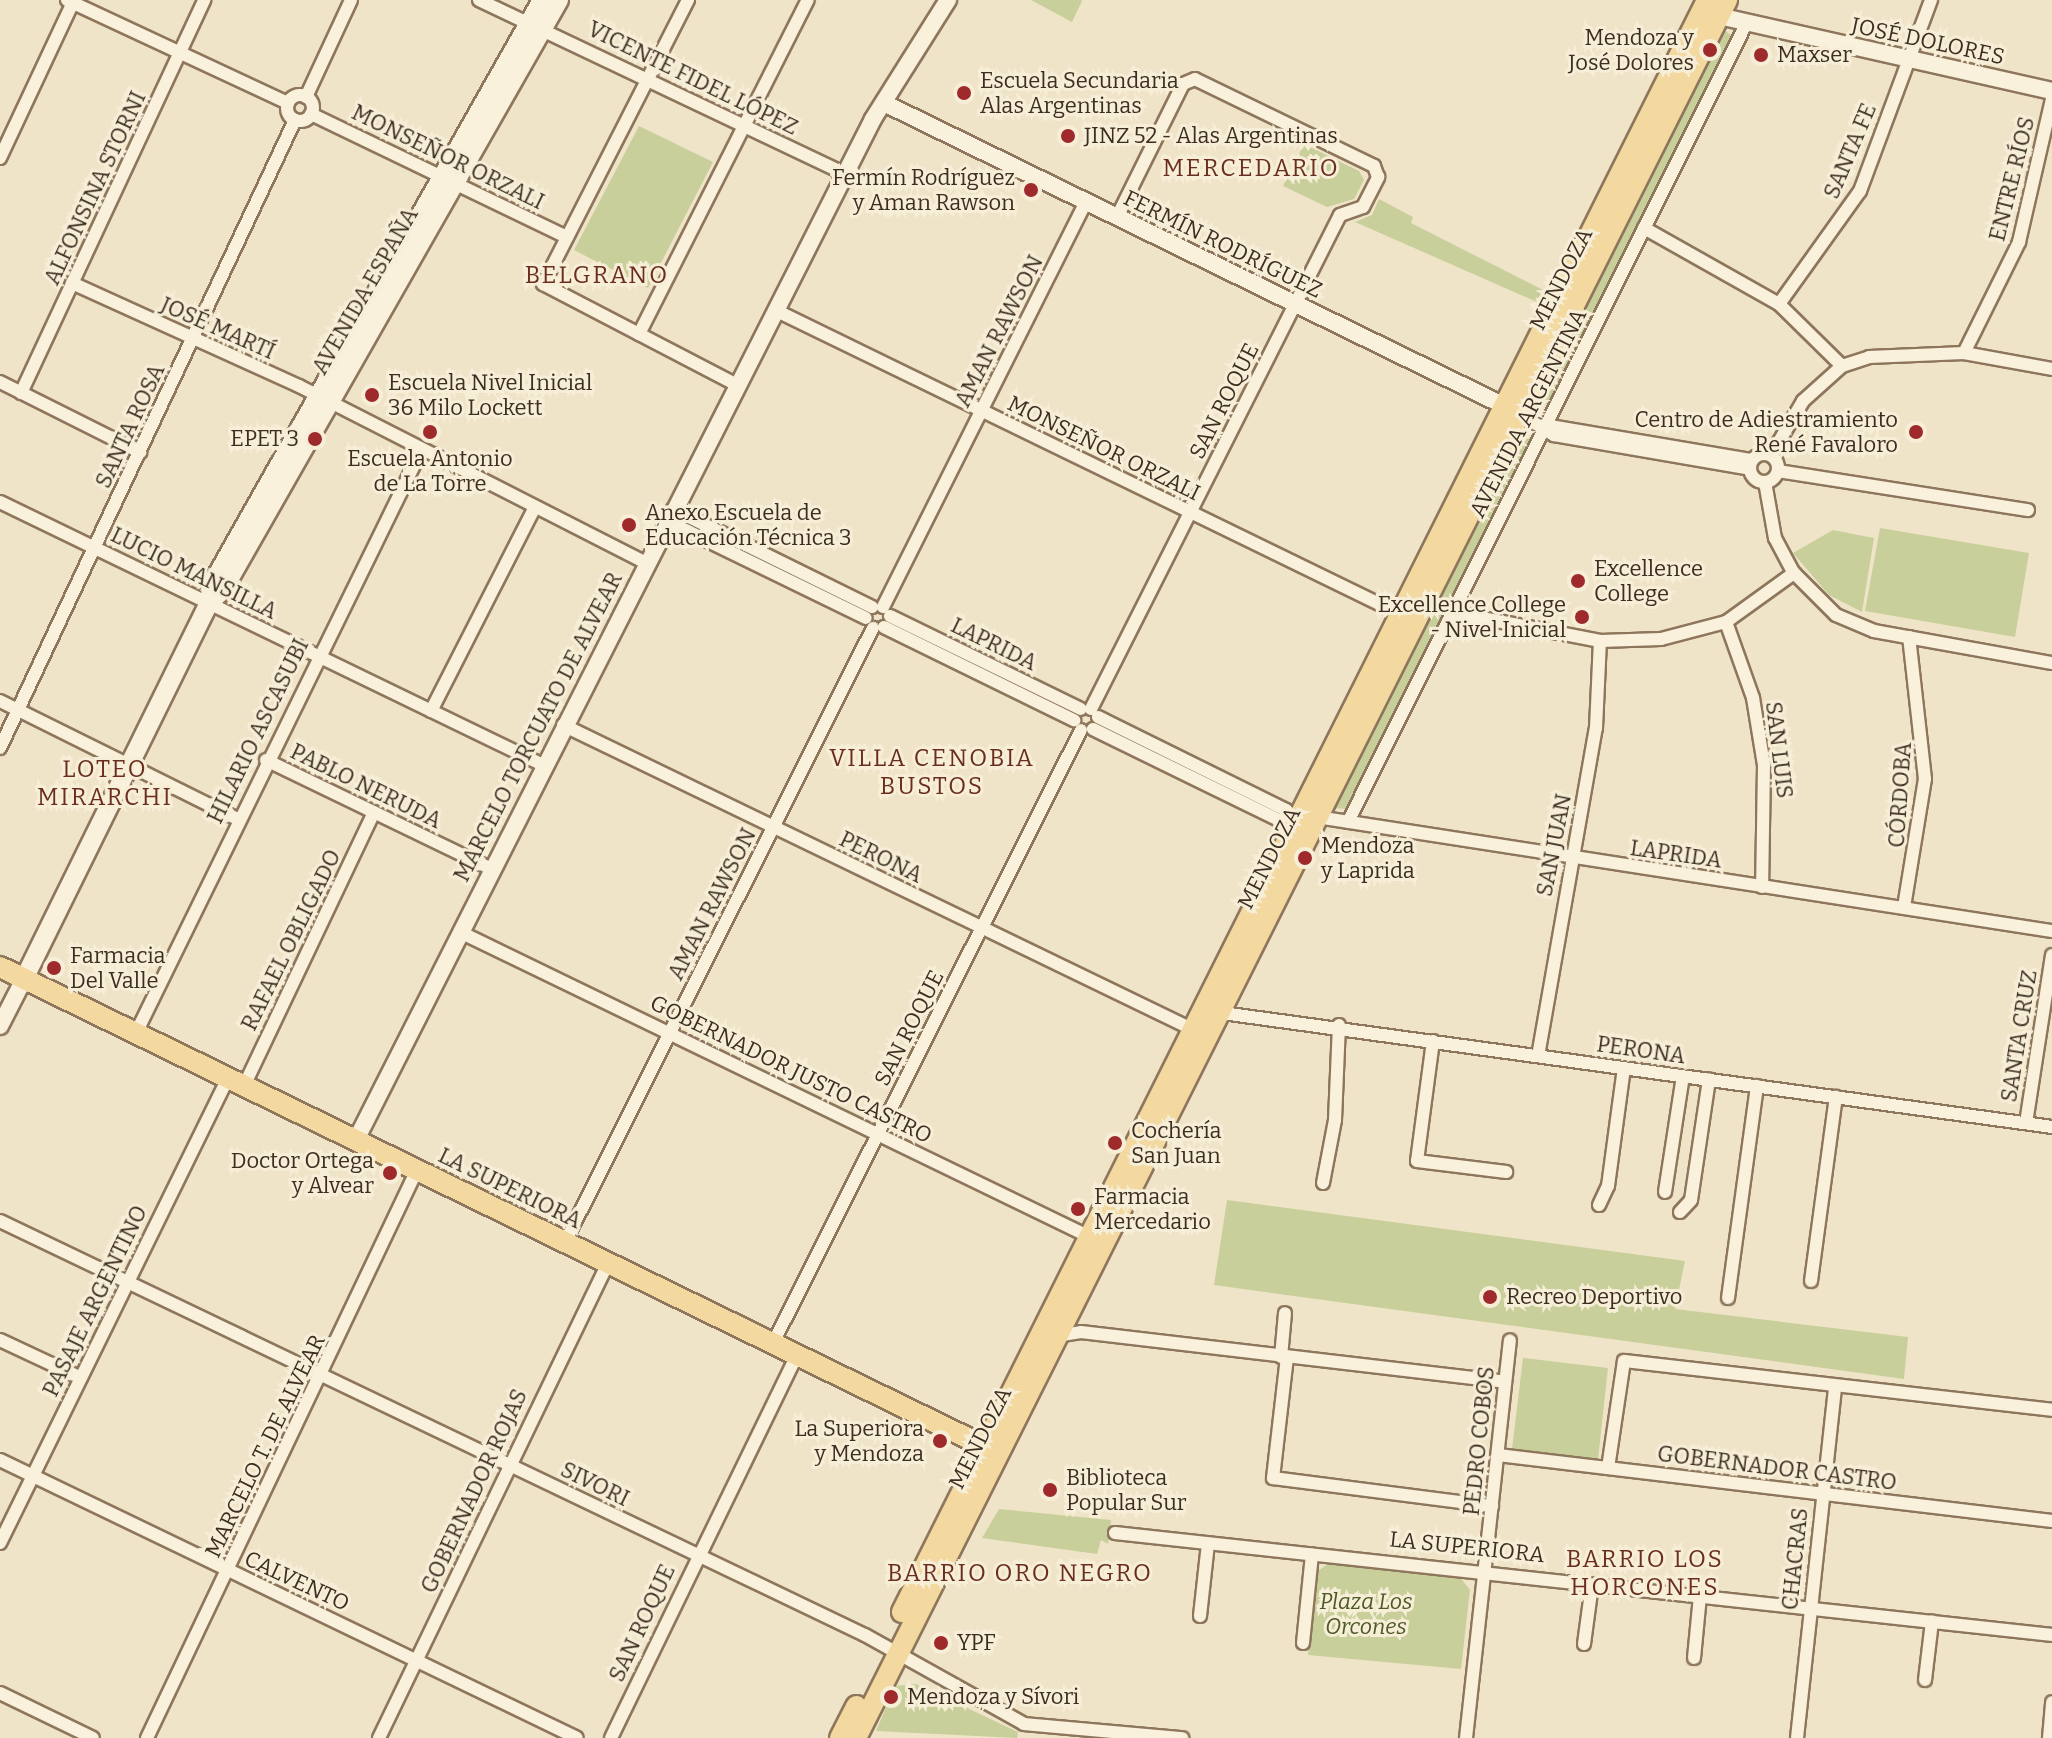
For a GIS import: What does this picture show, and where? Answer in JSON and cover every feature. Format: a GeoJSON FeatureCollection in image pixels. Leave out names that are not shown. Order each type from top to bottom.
{"type":"FeatureCollection","features":[{"type":"Feature","properties":{"kind":"main road","name":"AVENIDA ESPAÑA"},"geometry":{"type":"LineString","coordinates":[[536,25],[542,0]]}},
{"type":"Feature","properties":{"kind":"main road","name":"AVENIDA ESPAÑA"},"geometry":{"type":"LineString","coordinates":[[24,979],[209,603],[536,25],[559,0]]}},
{"type":"Feature","properties":{"kind":"main road","name":"MENDOZA"},"geometry":{"type":"LineString","coordinates":[[1096,1239],[1214,981],[1294,820],[1407,617],[1713,7]]}},
{"type":"Feature","properties":{"kind":"main road","name":"MENDOZA"},"geometry":{"type":"LineString","coordinates":[[1192,1028],[1222,1009],[1317,817],[1407,617]]}},
{"type":"Feature","properties":{"kind":"main road","name":"LA SUPERIORA"},"geometry":{"type":"LineString","coordinates":[[0,967],[991,1449]]}},
{"type":"Feature","properties":{"kind":"main road","name":"MENDOZA"},"geometry":{"type":"LineString","coordinates":[[991,1449],[1035,1339],[1062,1306],[1195,1061],[1192,1028]]}},
{"type":"Feature","properties":{"kind":"main road","name":"MENDOZA"},"geometry":{"type":"LineString","coordinates":[[840,1738],[890,1651],[991,1449],[1058,1336],[1062,1306]]}},
{"type":"Feature","properties":{"kind":"main road","name":"MENDOZA"},"geometry":{"type":"LineString","coordinates":[[856,1738],[890,1651]]}},
{"type":"Feature","properties":{"kind":"street","name":"ALFONSINA STORNI"},"geometry":{"type":"LineString","coordinates":[[21,393],[204,0]]}},
{"type":"Feature","properties":{"kind":"street"},"geometry":{"type":"LineString","coordinates":[[0,158],[71,1],[288,103],[295,120],[311,114],[306,97],[351,0]]}},
{"type":"Feature","properties":{"kind":"street","name":"VICENTE FIDEL LÓPEZ"},"geometry":{"type":"LineString","coordinates":[[479,0],[845,174]]}},
{"type":"Feature","properties":{"kind":"street"},"geometry":{"type":"LineString","coordinates":[[688,0],[543,284],[737,385]]}},
{"type":"Feature","properties":{"kind":"street"},"geometry":{"type":"LineString","coordinates":[[639,334],[808,0]]}},
{"type":"Feature","properties":{"kind":"street","name":"MARCELO TORCUATO DE ALVEAR"},"geometry":{"type":"LineString","coordinates":[[356,1140],[563,725],[845,174],[884,103],[948,0]]}},
{"type":"Feature","properties":{"kind":"street","name":"SANTA FE"},"geometry":{"type":"LineString","coordinates":[[1779,304],[1860,191],[1904,59],[1931,0]]}},
{"type":"Feature","properties":{"kind":"street","name":"JOSÉ DOLORES"},"geometry":{"type":"LineString","coordinates":[[1713,7],[1746,24],[2051,90]]}},
{"type":"Feature","properties":{"kind":"street","name":"AVENIDA ARGENTINA"},"geometry":{"type":"LineString","coordinates":[[1348,822],[1746,24]]}},
{"type":"Feature","properties":{"kind":"street","name":"SAN ROQUE"},"geometry":{"type":"LineString","coordinates":[[773,1343],[1340,215],[1363,207],[1378,177],[1374,166],[1195,79],[1183,84],[1117,217]]}},
{"type":"Feature","properties":{"kind":"street","name":"ENTRE RÍOS"},"geometry":{"type":"LineString","coordinates":[[1964,353],[2019,242],[2051,90]]}},
{"type":"Feature","properties":{"kind":"street"},"geometry":{"type":"LineString","coordinates":[[288,103],[306,97]]}},
{"type":"Feature","properties":{"kind":"street","name":"FERMÍN RODRÍGUEZ"},"geometry":{"type":"LineString","coordinates":[[884,103],[1544,425],[1751,464]]}},
{"type":"Feature","properties":{"kind":"street","name":"MONSEÑOR ORZALI"},"geometry":{"type":"LineString","coordinates":[[311,114],[567,237]]}},
{"type":"Feature","properties":{"kind":"street","name":"SANTA ROSA"},"geometry":{"type":"LineString","coordinates":[[0,748],[295,120]]}},
{"type":"Feature","properties":{"kind":"street","name":"AMAN RAWSON"},"geometry":{"type":"LineString","coordinates":[[565,1242],[1086,202]]}},
{"type":"Feature","properties":{"kind":"street"},"geometry":{"type":"LineString","coordinates":[[1644,228],[1779,304],[1842,366]]}},
{"type":"Feature","properties":{"kind":"street","name":"JOSÉ MARTÍ"},"geometry":{"type":"LineString","coordinates":[[72,283],[323,399],[646,563]]}},
{"type":"Feature","properties":{"kind":"street","name":"MONSEÑOR ORZALI"},"geometry":{"type":"LineString","coordinates":[[775,310],[1407,617]]}},
{"type":"Feature","properties":{"kind":"street"},"geometry":{"type":"LineString","coordinates":[[2052,369],[1964,353],[1904,351],[1842,366],[1803,401],[1771,455],[1751,464],[1765,482],[1775,538],[1794,573],[1836,615],[1909,637],[2052,663]]}},
{"type":"Feature","properties":{"kind":"street"},"geometry":{"type":"LineString","coordinates":[[0,382],[140,452]]}},
{"type":"Feature","properties":{"kind":"street","name":"HILARIO ASCASUBI"},"geometry":{"type":"LineString","coordinates":[[136,1033],[317,655],[422,449]]}},
{"type":"Feature","properties":{"kind":"street"},"geometry":{"type":"LineString","coordinates":[[1771,455],[1778,471]]}},
{"type":"Feature","properties":{"kind":"street"},"geometry":{"type":"LineString","coordinates":[[1765,482],[1778,471],[2028,510]]}},
{"type":"Feature","properties":{"kind":"street","name":"LUCIO MANSILLA"},"geometry":{"type":"LineString","coordinates":[[0,502],[543,765]]}},
{"type":"Feature","properties":{"kind":"street"},"geometry":{"type":"LineString","coordinates":[[431,711],[535,507]]}},
{"type":"Feature","properties":{"kind":"street","name":"LAPRIDA"},"geometry":{"type":"LineString","coordinates":[[670,515],[1086,719],[1281,821],[1317,817],[1569,859],[2052,931]]}},
{"type":"Feature","properties":{"kind":"street"},"geometry":{"type":"LineString","coordinates":[[1451,612],[1600,641],[1661,639],[1726,622],[1794,573]]}},
{"type":"Feature","properties":{"kind":"street","name":"SAN LUIS"},"geometry":{"type":"LineString","coordinates":[[1726,622],[1753,698],[1764,765],[1762,887]]}},
{"type":"Feature","properties":{"kind":"street","name":"CÓRDOBA"},"geometry":{"type":"LineString","coordinates":[[1904,907],[1925,779],[1909,637]]}},
{"type":"Feature","properties":{"kind":"street","name":"SAN JUAN"},"geometry":{"type":"LineString","coordinates":[[1538,1056],[1569,859],[1596,728],[1600,641]]}},
{"type":"Feature","properties":{"kind":"street"},"geometry":{"type":"LineString","coordinates":[[0,701],[126,767],[238,819]]}},
{"type":"Feature","properties":{"kind":"street","name":"PERONA"},"geometry":{"type":"LineString","coordinates":[[563,725],[1192,1028]]}},
{"type":"Feature","properties":{"kind":"street","name":"PABLO NERUDA"},"geometry":{"type":"LineString","coordinates":[[266,760],[491,869]]}},
{"type":"Feature","properties":{"kind":"street","name":"RAFAEL OBLIGADO"},"geometry":{"type":"LineString","coordinates":[[236,1082],[374,812]]}},
{"type":"Feature","properties":{"kind":"street","name":"GOBERNADOR JUSTO CASTRO"},"geometry":{"type":"LineString","coordinates":[[460,932],[1096,1239]]}},
{"type":"Feature","properties":{"kind":"street","name":"SANTA CRUZ"},"geometry":{"type":"LineString","coordinates":[[2026,1123],[2052,955]]}},
{"type":"Feature","properties":{"kind":"street","name":"AVENIDA ESPAÑA"},"geometry":{"type":"LineString","coordinates":[[0,1026],[24,979]]}},
{"type":"Feature","properties":{"kind":"street"},"geometry":{"type":"LineString","coordinates":[[1214,981],[1222,1009]]}},
{"type":"Feature","properties":{"kind":"street","name":"PERONA"},"geometry":{"type":"LineString","coordinates":[[1222,1009],[2052,1127]]}},
{"type":"Feature","properties":{"kind":"street"},"geometry":{"type":"LineString","coordinates":[[1323,1183],[1339,1025]]}},
{"type":"Feature","properties":{"kind":"street"},"geometry":{"type":"LineString","coordinates":[[1433,1041],[1417,1161],[1506,1172]]}},
{"type":"Feature","properties":{"kind":"street"},"geometry":{"type":"LineString","coordinates":[[1599,1205],[1608,1186],[1624,1068]]}},
{"type":"Feature","properties":{"kind":"street"},"geometry":{"type":"LineString","coordinates":[[1665,1192],[1683,1076]]}},
{"type":"Feature","properties":{"kind":"street"},"geometry":{"type":"LineString","coordinates":[[1680,1212],[1691,1200],[1709,1079]]}},
{"type":"Feature","properties":{"kind":"street","name":"PASAJE ARGENTINO"},"geometry":{"type":"LineString","coordinates":[[0,1543],[126,1281],[236,1082]]}},
{"type":"Feature","properties":{"kind":"street"},"geometry":{"type":"LineString","coordinates":[[1728,1298],[1757,1086]]}},
{"type":"Feature","properties":{"kind":"street"},"geometry":{"type":"LineString","coordinates":[[1811,1281],[1836,1097]]}},
{"type":"Feature","properties":{"kind":"street","name":"MARCELO T. DE ALVEAR"},"geometry":{"type":"LineString","coordinates":[[147,1738],[417,1170]]}},
{"type":"Feature","properties":{"kind":"street","name":"SIVORI"},"geometry":{"type":"LineString","coordinates":[[0,1221],[697,1554],[890,1651],[1024,1731],[1182,1738]]}},
{"type":"Feature","properties":{"kind":"street","name":"GOBERNADOR ROJAS"},"geometry":{"type":"LineString","coordinates":[[379,1738],[508,1464],[608,1263]]}},
{"type":"Feature","properties":{"kind":"street"},"geometry":{"type":"LineString","coordinates":[[1062,1306],[1081,1332]]}},
{"type":"Feature","properties":{"kind":"street"},"geometry":{"type":"LineString","coordinates":[[1285,1313],[1273,1478],[1492,1506]]}},
{"type":"Feature","properties":{"kind":"street"},"geometry":{"type":"LineString","coordinates":[[1035,1339],[1081,1332],[1505,1382]]}},
{"type":"Feature","properties":{"kind":"street"},"geometry":{"type":"LineString","coordinates":[[0,1340],[81,1378]]}},
{"type":"Feature","properties":{"kind":"street","name":"PEDRO COBOS"},"geometry":{"type":"LineString","coordinates":[[1466,1738],[1510,1340]]}},
{"type":"Feature","properties":{"kind":"street","name":"SAN ROQUE"},"geometry":{"type":"LineString","coordinates":[[611,1738],[697,1554],[797,1355]]}},
{"type":"Feature","properties":{"kind":"street"},"geometry":{"type":"LineString","coordinates":[[1608,1468],[1624,1361],[2052,1410]]}},
{"type":"Feature","properties":{"kind":"street","name":"CHACRAS"},"geometry":{"type":"LineString","coordinates":[[1797,1738],[1835,1386]]}},
{"type":"Feature","properties":{"kind":"street","name":"GOBERNADOR CASTRO"},"geometry":{"type":"LineString","coordinates":[[1498,1455],[2052,1521]]}},
{"type":"Feature","properties":{"kind":"street","name":"CALVENTO"},"geometry":{"type":"LineString","coordinates":[[0,1460],[577,1738]]}},
{"type":"Feature","properties":{"kind":"street","name":"LA SUPERIORA"},"geometry":{"type":"LineString","coordinates":[[1115,1533],[2052,1635]]}},
{"type":"Feature","properties":{"kind":"street"},"geometry":{"type":"LineString","coordinates":[[1200,1616],[1208,1543]]}},
{"type":"Feature","properties":{"kind":"street"},"geometry":{"type":"LineString","coordinates":[[1303,1643],[1312,1554]]}},
{"type":"Feature","properties":{"kind":"street"},"geometry":{"type":"LineString","coordinates":[[1584,1644],[1592,1585]]}},
{"type":"Feature","properties":{"kind":"street"},"geometry":{"type":"LineString","coordinates":[[1694,1658],[1700,1596]]}},
{"type":"Feature","properties":{"kind":"street"},"geometry":{"type":"LineString","coordinates":[[1925,1680],[1932,1621]]}},
{"type":"Feature","properties":{"kind":"street"},"geometry":{"type":"LineString","coordinates":[[0,1693],[93,1738]]}},
{"type":"Feature","properties":{"kind":"street"},"geometry":{"type":"LineString","coordinates":[[2049,1738],[2052,1702]]}},
{"type":"Feature","properties":{"kind":"green space"},"geometry":{"type":"Polygon","coordinates":[[[1031,0],[1081,0],[1082,1],[1072,22],[1031,0]]]}},
{"type":"Feature","properties":{"kind":"green space"},"geometry":{"type":"Polygon","coordinates":[[[1722,28],[1732,36],[1549,404],[1538,403],[1722,28]]]}},
{"type":"Feature","properties":{"kind":"green space"},"geometry":{"type":"Polygon","coordinates":[[[639,126],[713,162],[648,288],[574,250],[639,126]]]}},
{"type":"Feature","properties":{"kind":"green space"},"geometry":{"type":"Polygon","coordinates":[[[1304,144],[1359,171],[1364,180],[1354,199],[1327,207],[1283,186],[1304,144]]]}},
{"type":"Feature","properties":{"kind":"green space"},"geometry":{"type":"Polygon","coordinates":[[[1379,199],[1413,217],[1411,223],[1543,290],[1537,302],[1355,222],[1372,215],[1379,199]]]}},
{"type":"Feature","properties":{"kind":"green space"},"geometry":{"type":"Polygon","coordinates":[[[1524,432],[1533,441],[1346,809],[1334,808],[1524,432]]]}},
{"type":"Feature","properties":{"kind":"green space"},"geometry":{"type":"Polygon","coordinates":[[[1880,528],[2029,553],[2015,637],[1865,611],[1880,528]]]}},
{"type":"Feature","properties":{"kind":"green space"},"geometry":{"type":"Polygon","coordinates":[[[1833,530],[1874,538],[1862,612],[1829,595],[1793,553],[1833,530]]]}},
{"type":"Feature","properties":{"kind":"green space","name":"Recreo Deportivo"},"geometry":{"type":"Polygon","coordinates":[[[1227,1200],[1685,1261],[1675,1309],[1908,1337],[1904,1379],[1214,1285],[1227,1200]]]}},
{"type":"Feature","properties":{"kind":"green space"},"geometry":{"type":"Polygon","coordinates":[[[1523,1358],[1608,1368],[1598,1459],[1512,1449],[1523,1358]]]}},
{"type":"Feature","properties":{"kind":"green space"},"geometry":{"type":"Polygon","coordinates":[[[999,1509],[1111,1520],[1108,1544],[1101,1540],[1097,1554],[982,1538],[999,1509]]]}},
{"type":"Feature","properties":{"kind":"green space","name":"Plaza Los Orcones"},"geometry":{"type":"Polygon","coordinates":[[[1330,1562],[1459,1576],[1470,1590],[1461,1669],[1308,1655],[1317,1572],[1330,1562]]]}},
{"type":"Feature","properties":{"kind":"green space"},"geometry":{"type":"Polygon","coordinates":[[[916,1684],[1018,1732],[1017,1738],[876,1731],[895,1686],[916,1684]]]}},
{"type":"Feature","properties":{"kind":"place","name":"Mendoza y José Dolores"},"geometry":{"type":"Point","coordinates":[1710,50]}},
{"type":"Feature","properties":{"kind":"place","name":"Maxser"},"geometry":{"type":"Point","coordinates":[1761,55]}},
{"type":"Feature","properties":{"kind":"place","name":"Escuela Secundaria Alas Argentinas"},"geometry":{"type":"Point","coordinates":[964,93]}},
{"type":"Feature","properties":{"kind":"place","name":"JINZ 52 - Alas Argentinas"},"geometry":{"type":"Point","coordinates":[1068,136]}},
{"type":"Feature","properties":{"kind":"place","name":"Fermín Rodríguez y Aman Rawson"},"geometry":{"type":"Point","coordinates":[1031,190]}},
{"type":"Feature","properties":{"kind":"place","name":"Escuela Nivel Inicial 36 Milo Lockett"},"geometry":{"type":"Point","coordinates":[372,395]}},
{"type":"Feature","properties":{"kind":"place","name":"Escuela Antonio de La Torre"},"geometry":{"type":"Point","coordinates":[430,432]}},
{"type":"Feature","properties":{"kind":"place","name":"Centro de Adiestramiento René Favaloro"},"geometry":{"type":"Point","coordinates":[1916,432]}},
{"type":"Feature","properties":{"kind":"place","name":"EPET 3"},"geometry":{"type":"Point","coordinates":[315,439]}},
{"type":"Feature","properties":{"kind":"place","name":"Anexo Escuela de Educación Técnica 3"},"geometry":{"type":"Point","coordinates":[629,525]}},
{"type":"Feature","properties":{"kind":"place","name":"Excellence College"},"geometry":{"type":"Point","coordinates":[1578,581]}},
{"type":"Feature","properties":{"kind":"place","name":"Excellence College - Nivel Inicial"},"geometry":{"type":"Point","coordinates":[1582,617]}},
{"type":"Feature","properties":{"kind":"place","name":"Mendoza y Laprida"},"geometry":{"type":"Point","coordinates":[1305,858]}},
{"type":"Feature","properties":{"kind":"place","name":"Farmacia Del Valle"},"geometry":{"type":"Point","coordinates":[54,968]}},
{"type":"Feature","properties":{"kind":"place","name":"Cochería San Juan"},"geometry":{"type":"Point","coordinates":[1115,1143]}},
{"type":"Feature","properties":{"kind":"place","name":"Doctor Ortega y Alvear"},"geometry":{"type":"Point","coordinates":[390,1173]}},
{"type":"Feature","properties":{"kind":"place","name":"Farmacia Mercedario"},"geometry":{"type":"Point","coordinates":[1078,1209]}},
{"type":"Feature","properties":{"kind":"place","name":"Recreo Deportivo"},"geometry":{"type":"Point","coordinates":[1490,1297]}},
{"type":"Feature","properties":{"kind":"place","name":"La Superiora y Mendoza"},"geometry":{"type":"Point","coordinates":[940,1441]}},
{"type":"Feature","properties":{"kind":"place","name":"Biblioteca Popular Sur"},"geometry":{"type":"Point","coordinates":[1050,1490]}},
{"type":"Feature","properties":{"kind":"place","name":"YPF"},"geometry":{"type":"Point","coordinates":[941,1643]}},
{"type":"Feature","properties":{"kind":"place","name":"Mendoza y Sívori"},"geometry":{"type":"Point","coordinates":[891,1697]}},
{"type":"Feature","properties":{"kind":"district","name":"MERCEDARIO"},"geometry":{"type":"Point","coordinates":[1251,169]}},
{"type":"Feature","properties":{"kind":"district","name":"BELGRANO"},"geometry":{"type":"Point","coordinates":[597,276]}},
{"type":"Feature","properties":{"kind":"district","name":"VILLA CENOBIA BUSTOS"},"geometry":{"type":"Point","coordinates":[932,773]}},
{"type":"Feature","properties":{"kind":"district","name":"LOTEO MIRARCHI"},"geometry":{"type":"Point","coordinates":[105,784]}},
{"type":"Feature","properties":{"kind":"district","name":"BARRIO ORO NEGRO"},"geometry":{"type":"Point","coordinates":[1020,1574]}},
{"type":"Feature","properties":{"kind":"district","name":"BARRIO LOS HORCONES"},"geometry":{"type":"Point","coordinates":[1645,1574]}}]}
